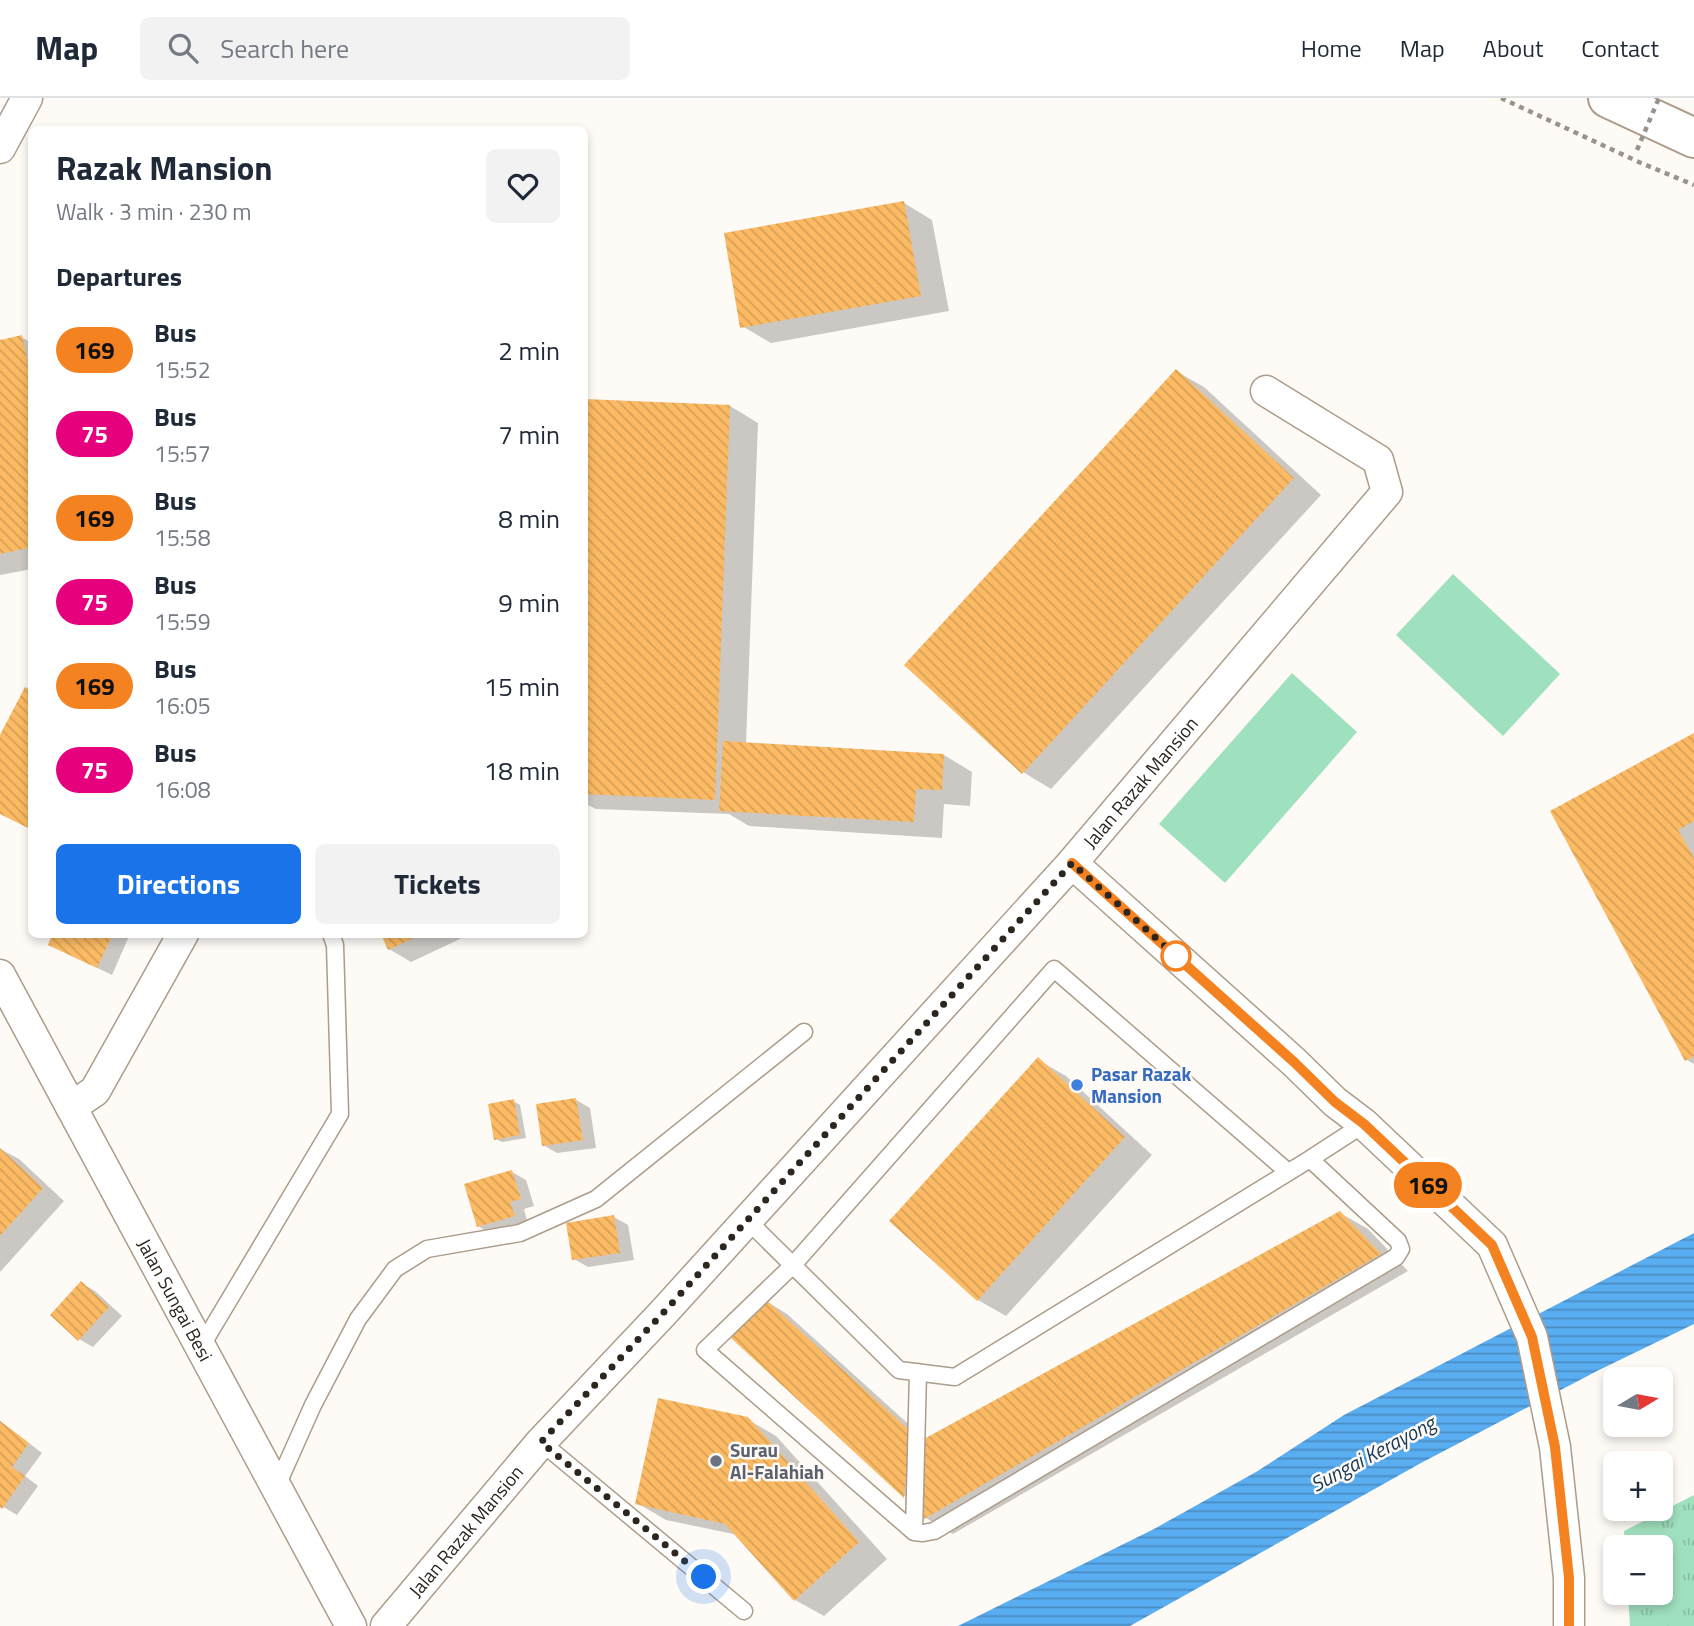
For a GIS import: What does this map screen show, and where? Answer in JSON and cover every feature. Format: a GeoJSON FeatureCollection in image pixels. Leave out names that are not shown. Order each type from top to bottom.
{"type":"FeatureCollection","features":[{"type":"Feature","properties":{"kind":"highway"},"geometry":{"type":"LineString","coordinates":[[1608,98],[1694,138]]}},
{"type":"Feature","properties":{"kind":"street"},"geometry":{"type":"LineString","coordinates":[[0,148],[27,98]]}},
{"type":"Feature","properties":{"kind":"street","name":"Jalan Razak Mansion"},"geometry":{"type":"LineString","coordinates":[[386,1626],[541,1442],[663,1313],[1072,863],[1387,492],[1378,460],[1266,391]]}},
{"type":"Feature","properties":{"kind":"street"},"geometry":{"type":"LineString","coordinates":[[1072,863],[1335,1102],[1364,1124],[1492,1245],[1532,1337],[1555,1447],[1569,1578],[1569,1626]]}},
{"type":"Feature","properties":{"kind":"street"},"geometry":{"type":"LineString","coordinates":[[71,1107],[95,1091],[181,938]]}},
{"type":"Feature","properties":{"kind":"street","name":"Jalan Sungai Besi"},"geometry":{"type":"LineString","coordinates":[[0,975],[351,1626]]}},
{"type":"Feature","properties":{"kind":"lane"},"geometry":{"type":"LineString","coordinates":[[201,1347],[340,1114],[335,945],[332,938]]}},
{"type":"Feature","properties":{"kind":"lane"},"geometry":{"type":"LineString","coordinates":[[1288,1172],[1054,969],[793,1265],[705,1350],[914,1532],[934,1531],[1396,1257],[1401,1249],[1398,1241],[1310,1159]]}},
{"type":"Feature","properties":{"kind":"lane"},"geometry":{"type":"LineString","coordinates":[[276,1488],[313,1405],[358,1319],[395,1269],[427,1249],[520,1233],[596,1199],[804,1031]]}},
{"type":"Feature","properties":{"kind":"lane"},"geometry":{"type":"LineString","coordinates":[[747,1220],[899,1370],[955,1377],[1364,1124]]}},
{"type":"Feature","properties":{"kind":"lane"},"geometry":{"type":"LineString","coordinates":[[914,1532],[918,1372]]}},
{"type":"Feature","properties":{"kind":"lane"},"geometry":{"type":"LineString","coordinates":[[541,1442],[744,1611]]}},
{"type":"Feature","properties":{"kind":"path"},"geometry":{"type":"LineString","coordinates":[[1501,98],[1694,185]]}},
{"type":"Feature","properties":{"kind":"path"},"geometry":{"type":"LineString","coordinates":[[1641,163],[1637,150],[1659,98]]}},
{"type":"Feature","properties":{"kind":"green space"},"geometry":{"type":"Polygon","coordinates":[[[1453,574],[1560,674],[1503,736],[1396,635],[1453,574]]]}},
{"type":"Feature","properties":{"kind":"green space"},"geometry":{"type":"Polygon","coordinates":[[[1292,673],[1357,732],[1225,883],[1159,824],[1292,673]]]}},
{"type":"Feature","properties":{"kind":"green space"},"geometry":{"type":"Polygon","coordinates":[[[1694,1495],[1694,1626],[1630,1626],[1629,1605],[1673,1605],[1673,1535],[1624,1535],[1624,1531],[1643,1521],[1673,1521],[1673,1506],[1694,1495]]]}},
{"type":"Feature","properties":{"kind":"water","name":"Sungai Kerayong"},"geometry":{"type":"Polygon","coordinates":[[[1694,1233],[1694,1324],[1603,1367],[1421,1463],[1130,1626],[958,1626],[1154,1529],[1256,1472],[1344,1415],[1694,1233]]]}},
{"type":"Feature","properties":{"kind":"building"},"geometry":{"type":"Polygon","coordinates":[[[904,201],[921,296],[740,328],[724,233],[904,201]]]}},
{"type":"Feature","properties":{"kind":"building"},"geometry":{"type":"Polygon","coordinates":[[[22,335],[28,363],[28,548],[0,554],[0,340],[22,335]]]}},
{"type":"Feature","properties":{"kind":"building"},"geometry":{"type":"Polygon","coordinates":[[[1176,369],[1294,478],[1022,774],[904,665],[1176,369]]]}},
{"type":"Feature","properties":{"kind":"building"},"geometry":{"type":"Polygon","coordinates":[[[588,399],[730,405],[715,800],[588,794],[588,399]]]}},
{"type":"Feature","properties":{"kind":"building"},"geometry":{"type":"Polygon","coordinates":[[[25,687],[28,688],[28,828],[0,814],[0,735],[25,687]]]}},
{"type":"Feature","properties":{"kind":"building"},"geometry":{"type":"Polygon","coordinates":[[[1694,733],[1694,821],[1678,830],[1694,858],[1694,1056],[1685,1061],[1550,811],[1694,733]]]}},
{"type":"Feature","properties":{"kind":"building"},"geometry":{"type":"Polygon","coordinates":[[[723,741],[944,754],[942,790],[916,789],[914,822],[719,811],[723,741]]]}},
{"type":"Feature","properties":{"kind":"building"},"geometry":{"type":"Polygon","coordinates":[[[51,938],[111,938],[97,968],[48,945],[51,938]]]}},
{"type":"Feature","properties":{"kind":"building"},"geometry":{"type":"Polygon","coordinates":[[[383,938],[414,938],[388,950],[383,938]]]}},
{"type":"Feature","properties":{"kind":"building"},"geometry":{"type":"Polygon","coordinates":[[[1038,1057],[1125,1137],[977,1301],[889,1221],[1038,1057]]]}},
{"type":"Feature","properties":{"kind":"building"},"geometry":{"type":"Polygon","coordinates":[[[576,1098],[583,1140],[542,1146],[536,1104],[576,1098]]]}},
{"type":"Feature","properties":{"kind":"building"},"geometry":{"type":"Polygon","coordinates":[[[514,1099],[520,1135],[494,1140],[488,1104],[514,1099]]]}},
{"type":"Feature","properties":{"kind":"building"},"geometry":{"type":"Polygon","coordinates":[[[0,1148],[43,1188],[0,1236],[0,1148]]]}},
{"type":"Feature","properties":{"kind":"building"},"geometry":{"type":"Polygon","coordinates":[[[512,1170],[521,1199],[510,1202],[515,1216],[477,1227],[464,1184],[512,1170]]]}},
{"type":"Feature","properties":{"kind":"building"},"geometry":{"type":"Polygon","coordinates":[[[1340,1211],[1381,1254],[924,1519],[924,1439],[1340,1211]]]}},
{"type":"Feature","properties":{"kind":"building"},"geometry":{"type":"Polygon","coordinates":[[[614,1215],[620,1253],[572,1260],[566,1223],[614,1215]]]}},
{"type":"Feature","properties":{"kind":"building"},"geometry":{"type":"Polygon","coordinates":[[[81,1281],[109,1307],[78,1341],[50,1315],[81,1281]]]}},
{"type":"Feature","properties":{"kind":"building"},"geometry":{"type":"Polygon","coordinates":[[[765,1299],[910,1431],[904,1498],[731,1338],[765,1299]]]}},
{"type":"Feature","properties":{"kind":"building","name":"Surau Al-Falahiah"},"geometry":{"type":"Polygon","coordinates":[[[658,1398],[748,1417],[859,1542],[794,1601],[725,1524],[635,1504],[658,1398]]]}},
{"type":"Feature","properties":{"kind":"building"},"geometry":{"type":"Polygon","coordinates":[[[0,1421],[29,1443],[12,1467],[25,1476],[2,1509],[0,1507],[0,1421]]]}},
{"type":"Feature","properties":{"kind":"bus line","name":"169"},"geometry":{"type":"LineString","coordinates":[[1072,863],[1335,1102],[1364,1124],[1492,1245],[1532,1337],[1555,1447],[1569,1578],[1569,1626]]}},
{"type":"Feature","properties":{"kind":"place","name":"Pasar Razak Mansion"},"geometry":{"type":"Point","coordinates":[1077,1085]}},
{"type":"Feature","properties":{"kind":"place","name":"Surau Al-Falahiah"},"geometry":{"type":"Point","coordinates":[716,1461]}},
{"type":"Feature","properties":{"kind":"route"},"geometry":{"type":"LineString","coordinates":[[704,1577],[541,1442],[663,1313],[1072,863],[1176,956]]}}]}
